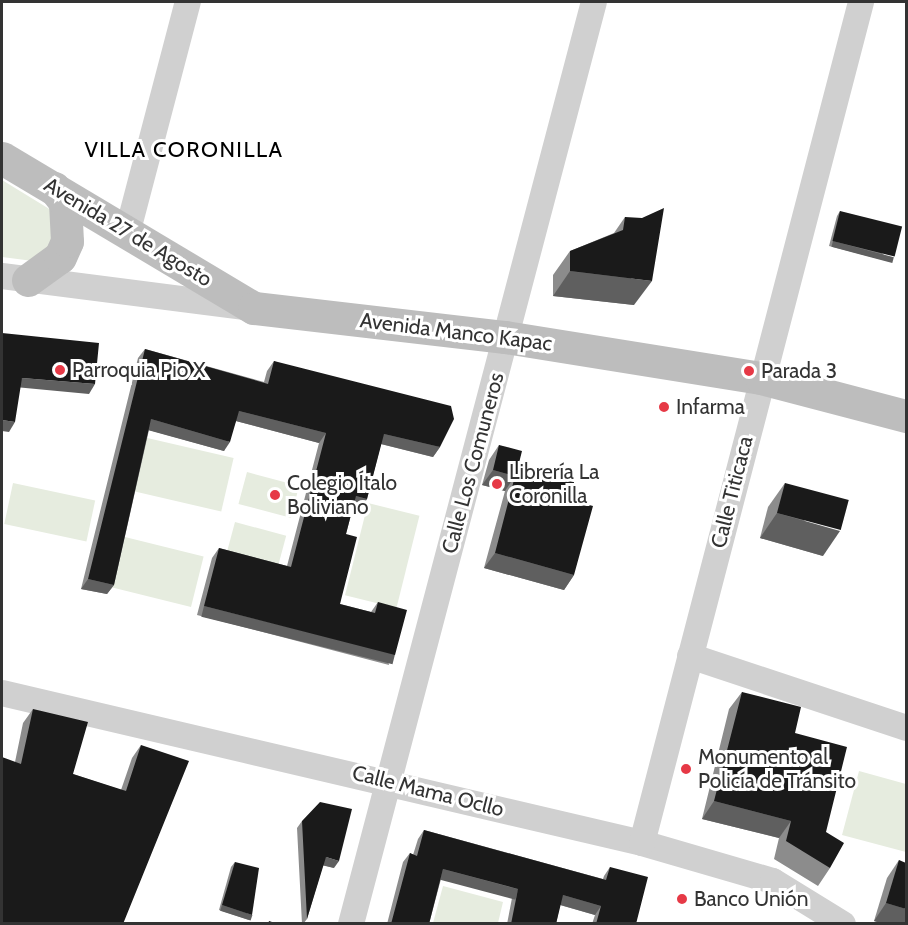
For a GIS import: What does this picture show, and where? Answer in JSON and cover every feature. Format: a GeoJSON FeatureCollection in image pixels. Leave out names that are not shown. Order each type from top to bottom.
{"type":"FeatureCollection","features":[{"type":"Feature","properties":{"kind":"street"},"geometry":{"type":"LineString","coordinates":[[128,230],[188,2]]}},
{"type":"Feature","properties":{"kind":"street","name":"Calle Los Comuneros"},"geometry":{"type":"LineString","coordinates":[[351,924],[594,2]]}},
{"type":"Feature","properties":{"kind":"street","name":"Calle Titicaca"},"geometry":{"type":"LineString","coordinates":[[642,843],[761,378],[861,2]]}},
{"type":"Feature","properties":{"kind":"street","name":"Avenida 27 de Agosto"},"geometry":{"type":"LineString","coordinates":[[2,158],[128,230],[254,308]]}},
{"type":"Feature","properties":{"kind":"street"},"geometry":{"type":"LineString","coordinates":[[15,278],[60,257],[67,241],[65,202],[54,188]]}},
{"type":"Feature","properties":{"kind":"street","name":"Avenida Manco Kapac"},"geometry":{"type":"LineString","coordinates":[[15,278],[505,337],[761,378],[906,416]]}},
{"type":"Feature","properties":{"kind":"street"},"geometry":{"type":"LineString","coordinates":[[690,656],[906,728]]}},
{"type":"Feature","properties":{"kind":"street","name":"Calle Mama Ocllo"},"geometry":{"type":"LineString","coordinates":[[2,693],[389,780],[642,843],[773,881],[843,924]]}},
{"type":"Feature","properties":{"kind":"shaded area"},"geometry":{"type":"Polygon","coordinates":[[[2,180],[51,210],[57,242],[33,261],[2,257],[2,180]]]}},
{"type":"Feature","properties":{"kind":"shaded area"},"geometry":{"type":"Polygon","coordinates":[[[143,437],[234,458],[221,512],[131,491],[143,437]]]}},
{"type":"Feature","properties":{"kind":"shaded area"},"geometry":{"type":"Polygon","coordinates":[[[247,472],[299,486],[291,518],[238,504],[247,472]]]}},
{"type":"Feature","properties":{"kind":"shaded area"},"geometry":{"type":"Polygon","coordinates":[[[13,483],[95,500],[86,542],[4,524],[13,483]]]}},
{"type":"Feature","properties":{"kind":"shaded area"},"geometry":{"type":"Polygon","coordinates":[[[368,503],[419,516],[396,608],[345,595],[368,503]]]}},
{"type":"Feature","properties":{"kind":"shaded area"},"geometry":{"type":"Polygon","coordinates":[[[235,522],[286,536],[277,569],[226,555],[235,522]]]}},
{"type":"Feature","properties":{"kind":"shaded area"},"geometry":{"type":"Polygon","coordinates":[[[125,537],[204,557],[191,607],[112,587],[125,537]]]}},
{"type":"Feature","properties":{"kind":"shaded area"},"geometry":{"type":"Polygon","coordinates":[[[859,771],[906,784],[906,852],[842,835],[859,771]]]}},
{"type":"Feature","properties":{"kind":"shaded area"},"geometry":{"type":"Polygon","coordinates":[[[443,886],[503,902],[498,923],[433,923],[443,886]]]}},
{"type":"Feature","properties":{"kind":"building"},"geometry":{"type":"Polygon","coordinates":[[[664,208],[652,281],[570,271],[570,251],[623,230],[625,217],[642,218],[664,208]]]}},
{"type":"Feature","properties":{"kind":"building"},"geometry":{"type":"Polygon","coordinates":[[[840,211],[902,226],[895,257],[833,241],[840,211]]]}},
{"type":"Feature","properties":{"kind":"building"},"geometry":{"type":"Polygon","coordinates":[[[2,333],[99,343],[95,384],[22,378],[15,422],[2,420],[2,333]]]}},
{"type":"Feature","properties":{"kind":"building"},"geometry":{"type":"Polygon","coordinates":[[[145,349],[268,384],[274,361],[451,406],[454,419],[440,447],[384,434],[367,499],[356,496],[346,534],[357,537],[340,604],[375,613],[378,602],[407,610],[395,655],[204,606],[219,548],[291,567],[326,433],[239,411],[230,442],[151,419],[114,585],[88,579],[145,349]]]}},
{"type":"Feature","properties":{"kind":"building"},"geometry":{"type":"Polygon","coordinates":[[[499,445],[522,451],[519,463],[575,478],[570,500],[593,506],[574,575],[495,553],[515,476],[493,470],[499,445]]]}},
{"type":"Feature","properties":{"kind":"building"},"geometry":{"type":"Polygon","coordinates":[[[785,483],[849,500],[841,530],[777,513],[785,483]]]}},
{"type":"Feature","properties":{"kind":"building"},"geometry":{"type":"Polygon","coordinates":[[[742,692],[801,707],[795,733],[847,747],[826,832],[844,843],[830,868],[786,841],[791,821],[714,801],[742,692]]]}},
{"type":"Feature","properties":{"kind":"building"},"geometry":{"type":"Polygon","coordinates":[[[33,709],[88,722],[73,774],[126,791],[141,745],[189,761],[123,924],[2,924],[2,757],[21,764],[33,709]]]}},
{"type":"Feature","properties":{"kind":"building"},"geometry":{"type":"Polygon","coordinates":[[[320,802],[352,809],[339,861],[326,857],[307,919],[302,821],[320,802]]]}},
{"type":"Feature","properties":{"kind":"building"},"geometry":{"type":"Polygon","coordinates":[[[424,830],[606,880],[610,867],[648,877],[636,924],[596,924],[601,906],[563,895],[556,924],[511,924],[518,889],[443,869],[429,924],[391,924],[410,853],[417,856],[424,830]]]}},
{"type":"Feature","properties":{"kind":"building"},"geometry":{"type":"Polygon","coordinates":[[[899,860],[906,863],[906,909],[886,903],[899,860]]]}},
{"type":"Feature","properties":{"kind":"building"},"geometry":{"type":"Polygon","coordinates":[[[235,862],[259,868],[252,915],[222,905],[235,862]]]}},
{"type":"Feature","properties":{"kind":"place","name":"Parroquia Pio X"},"geometry":{"type":"Point","coordinates":[60,370]}},
{"type":"Feature","properties":{"kind":"place","name":"Parada 3"},"geometry":{"type":"Point","coordinates":[749,371]}},
{"type":"Feature","properties":{"kind":"place","name":"Infarma"},"geometry":{"type":"Point","coordinates":[664,407]}},
{"type":"Feature","properties":{"kind":"place","name":"Librería La Coronilla"},"geometry":{"type":"Point","coordinates":[497,484]}},
{"type":"Feature","properties":{"kind":"place","name":"Colegio Ítalo Boliviano"},"geometry":{"type":"Point","coordinates":[275,495]}},
{"type":"Feature","properties":{"kind":"place","name":"Monumento al Policía de Tránsito"},"geometry":{"type":"Point","coordinates":[686,769]}},
{"type":"Feature","properties":{"kind":"place","name":"Banco Unión"},"geometry":{"type":"Point","coordinates":[682,899]}},
{"type":"Feature","properties":{"kind":"district","name":"VILLA CORONILLA"},"geometry":{"type":"Point","coordinates":[184,150]}}]}
